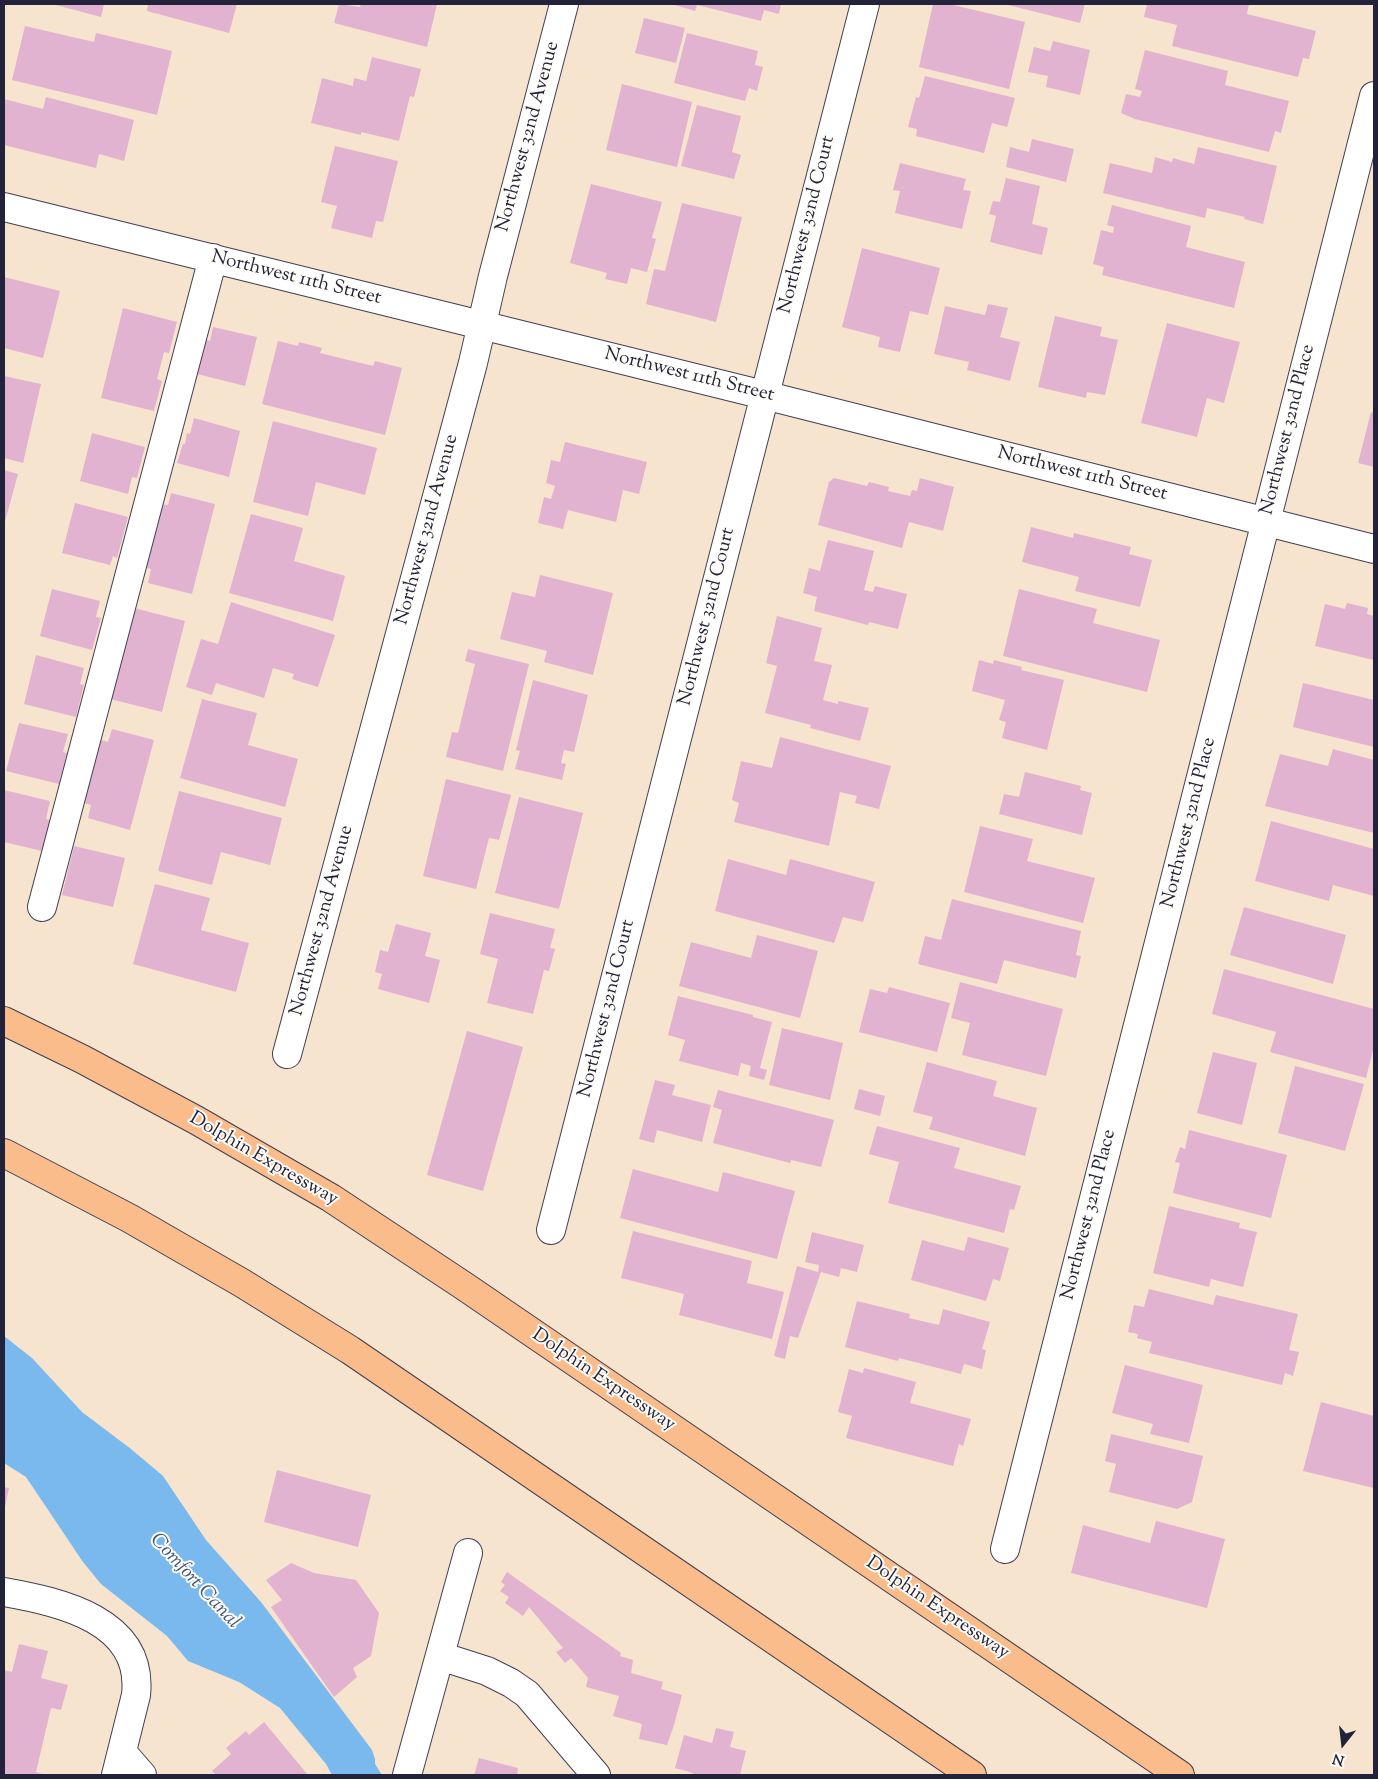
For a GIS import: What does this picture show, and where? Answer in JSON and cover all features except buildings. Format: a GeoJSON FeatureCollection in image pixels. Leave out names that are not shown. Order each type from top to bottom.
{"type":"FeatureCollection","features":[{"type":"Feature","properties":{"kind":"highway","name":"Dolphin Expressway"},"geometry":{"type":"LineString","coordinates":[[4,1021],[187,1116],[331,1198],[464,1286],[1180,1775]]}},
{"type":"Feature","properties":{"kind":"highway"},"geometry":{"type":"LineString","coordinates":[[4,1153],[145,1227],[242,1283],[350,1350],[972,1775]]}},
{"type":"Feature","properties":{"kind":"street","name":"Northwest 32nd Avenue"},"geometry":{"type":"LineString","coordinates":[[287,1054],[473,363],[481,325],[564,4]]}},
{"type":"Feature","properties":{"kind":"street","name":"Northwest 32nd Court"},"geometry":{"type":"LineString","coordinates":[[551,1230],[864,4]]}},
{"type":"Feature","properties":{"kind":"street","name":"Northwest 32nd Place"},"geometry":{"type":"LineString","coordinates":[[1004,1549],[1374,96]]}},
{"type":"Feature","properties":{"kind":"street","name":"Northwest 11th Street"},"geometry":{"type":"LineString","coordinates":[[4,207],[764,394],[1374,549]]}},
{"type":"Feature","properties":{"kind":"street"},"geometry":{"type":"LineString","coordinates":[[42,908],[213,258]]}},
{"type":"Feature","properties":{"kind":"street"},"geometry":{"type":"LineString","coordinates":[[407,1775],[468,1553]]}},
{"type":"Feature","properties":{"kind":"street"},"geometry":{"type":"LineString","coordinates":[[4,1592],[45,1600],[64,1606],[100,1622],[124,1643],[133,1661],[137,1682],[119,1764],[142,1775]]}},
{"type":"Feature","properties":{"kind":"street"},"geometry":{"type":"LineString","coordinates":[[440,1656],[487,1671],[511,1683],[527,1694],[596,1775]]}},
{"type":"Feature","properties":{"kind":"water","name":"Comfort Canal"},"geometry":{"type":"Polygon","coordinates":[[[4,1336],[32,1358],[82,1412],[163,1476],[206,1540],[261,1602],[372,1750],[375,1764],[382,1775],[332,1775],[326,1764],[280,1708],[239,1682],[188,1661],[167,1636],[101,1584],[83,1562],[26,1477],[4,1463],[4,1336]]]}}]}
